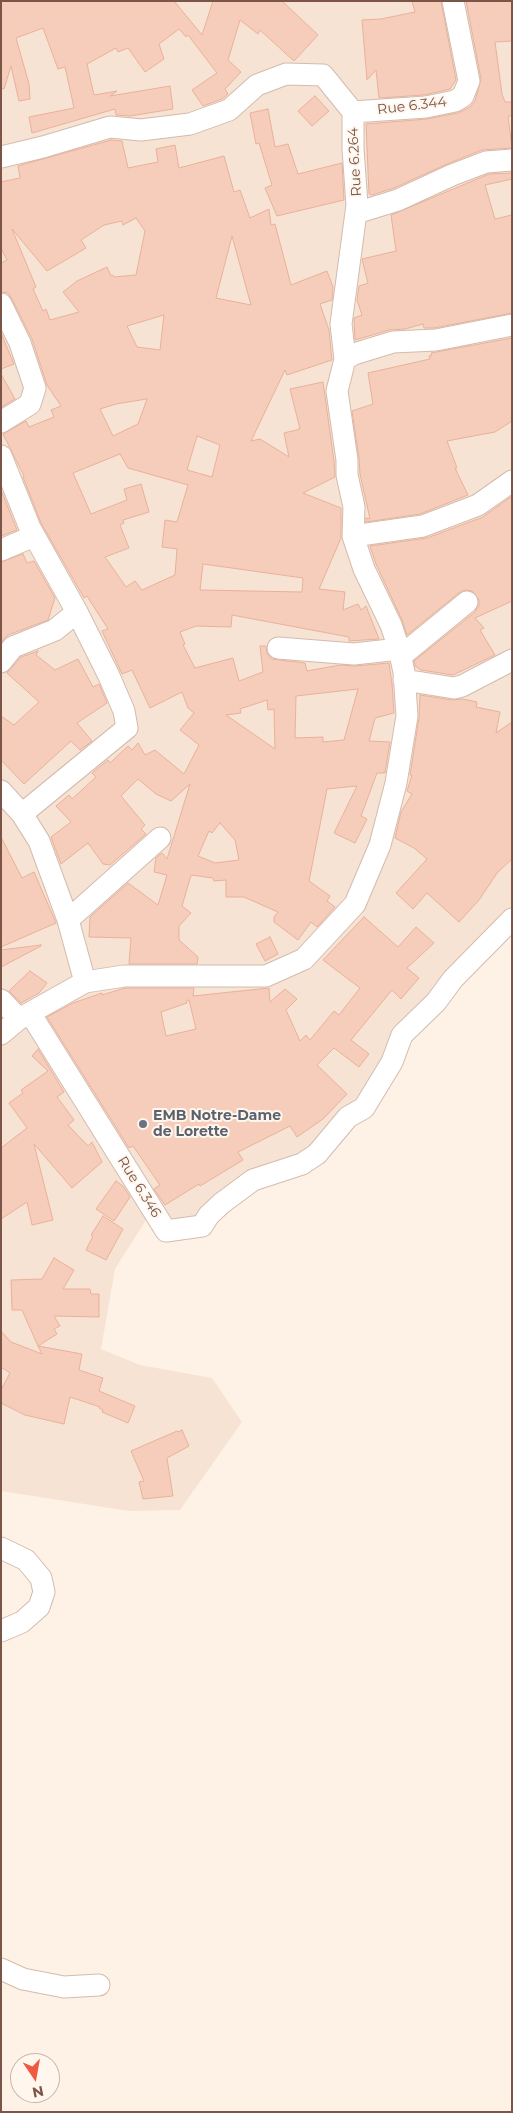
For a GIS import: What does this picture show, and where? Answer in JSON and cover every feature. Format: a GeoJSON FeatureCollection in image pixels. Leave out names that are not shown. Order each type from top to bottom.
{"type":"FeatureCollection","features":[{"type":"Feature","properties":{"kind":"street","name":"Rue 6.344"},"geometry":{"type":"LineString","coordinates":[[353,112],[426,107],[455,101],[463,96],[469,81],[453,1]]}},
{"type":"Feature","properties":{"kind":"street","name":"Rue 6.264"},"geometry":{"type":"LineString","coordinates":[[1,156],[43,147],[110,127],[140,130],[190,124],[229,110],[257,84],[286,74],[323,75],[353,112],[353,149],[357,185],[356,213],[341,324],[345,359]]}},
{"type":"Feature","properties":{"kind":"street"},"geometry":{"type":"LineString","coordinates":[[356,213],[398,200],[452,175],[486,162],[512,160]]}},
{"type":"Feature","properties":{"kind":"street"},"geometry":{"type":"LineString","coordinates":[[1,304],[20,343],[35,388],[30,404],[1,422]]}},
{"type":"Feature","properties":{"kind":"street"},"geometry":{"type":"LineString","coordinates":[[1,1034],[24,1016],[85,982],[124,976],[266,976],[304,959],[355,904],[380,844],[396,783],[407,716],[400,653],[391,625],[364,569],[353,536],[354,507],[347,475],[347,460],[337,391],[345,359],[354,354],[393,342],[436,340],[512,325]]}},
{"type":"Feature","properties":{"kind":"street"},"geometry":{"type":"LineString","coordinates":[[1,456],[34,536],[77,612],[110,676],[124,711],[127,728],[22,814]]}},
{"type":"Feature","properties":{"kind":"street"},"geometry":{"type":"LineString","coordinates":[[353,536],[422,526],[478,504],[512,482]]}},
{"type":"Feature","properties":{"kind":"street"},"geometry":{"type":"LineString","coordinates":[[1,550],[34,536]]}},
{"type":"Feature","properties":{"kind":"street"},"geometry":{"type":"LineString","coordinates":[[278,648],[354,654],[400,653],[467,602]]}},
{"type":"Feature","properties":{"kind":"street"},"geometry":{"type":"LineString","coordinates":[[1,662],[13,647],[55,630],[77,612]]}},
{"type":"Feature","properties":{"kind":"street"},"geometry":{"type":"LineString","coordinates":[[404,680],[454,688],[462,686],[512,660]]}},
{"type":"Feature","properties":{"kind":"street"},"geometry":{"type":"LineString","coordinates":[[1,791],[22,814],[39,841],[68,920],[85,982]]}},
{"type":"Feature","properties":{"kind":"street"},"geometry":{"type":"LineString","coordinates":[[68,920],[160,838]]}},
{"type":"Feature","properties":{"kind":"street","name":"Rue 6.346"},"geometry":{"type":"LineString","coordinates":[[1,1000],[24,1016],[166,1231],[202,1226],[209,1215],[222,1203],[253,1180],[302,1164],[316,1154],[348,1117],[364,1108],[392,1062],[402,1035],[436,1002],[453,979],[512,919]]}},
{"type":"Feature","properties":{"kind":"street"},"geometry":{"type":"LineString","coordinates":[[1,1548],[26,1560],[41,1578],[44,1592],[39,1607],[22,1622],[1,1631]]}},
{"type":"Feature","properties":{"kind":"street"},"geometry":{"type":"LineString","coordinates":[[1,1969],[22,1980],[64,1987],[99,1985]]}},
{"type":"Feature","properties":{"kind":"shaded area"},"geometry":{"type":"Polygon","coordinates":[[[1,1],[512,1],[512,919],[317,1154],[209,1215],[166,1231],[146,1220],[115,1269],[101,1349],[140,1365],[212,1378],[242,1422],[180,1510],[129,1511],[1,1491],[1,1]]]}},
{"type":"Feature","properties":{"kind":"building"},"geometry":{"type":"Polygon","coordinates":[[[1,1],[174,1],[202,35],[213,1],[282,1],[318,35],[294,61],[260,30],[258,34],[240,20],[228,60],[241,72],[225,89],[228,94],[222,99],[203,106],[192,90],[217,73],[188,35],[186,37],[179,29],[159,44],[164,59],[145,72],[128,48],[118,52],[116,48],[87,64],[94,95],[117,91],[110,96],[170,86],[173,109],[130,116],[116,115],[115,109],[32,133],[29,117],[74,108],[65,67],[58,69],[43,28],[16,38],[29,84],[30,99],[19,101],[11,66],[4,89],[1,88],[1,1]]]}},
{"type":"Feature","properties":{"kind":"building"},"geometry":{"type":"Polygon","coordinates":[[[412,1],[441,1],[456,80],[450,89],[424,95],[379,98],[376,70],[367,80],[362,20],[381,19],[415,12],[412,1]]]}},
{"type":"Feature","properties":{"kind":"building"},"geometry":{"type":"Polygon","coordinates":[[[466,1],[512,1],[512,41],[495,42],[502,94],[505,102],[512,102],[512,116],[508,116],[512,148],[482,150],[394,188],[372,195],[369,194],[366,124],[427,119],[458,113],[470,107],[475,101],[481,79],[466,1]]]}},
{"type":"Feature","properties":{"kind":"building"},"geometry":{"type":"Polygon","coordinates":[[[315,96],[329,111],[312,126],[298,111],[315,96]]]}},
{"type":"Feature","properties":{"kind":"building"},"geometry":{"type":"Polygon","coordinates":[[[268,109],[275,147],[288,144],[298,174],[342,163],[344,200],[277,216],[265,188],[272,185],[259,143],[256,144],[250,113],[268,109]]]}},
{"type":"Feature","properties":{"kind":"building"},"geometry":{"type":"Polygon","coordinates":[[[111,140],[122,141],[128,168],[158,162],[156,149],[175,145],[179,168],[224,156],[234,192],[240,190],[250,218],[269,209],[271,225],[275,224],[291,285],[327,271],[333,287],[332,300],[320,304],[329,330],[332,360],[287,375],[285,370],[251,441],[260,439],[289,457],[284,433],[300,429],[290,389],[323,382],[335,477],[303,493],[341,508],[341,538],[319,589],[345,592],[343,610],[358,604],[361,610],[366,606],[379,639],[349,641],[349,637],[232,615],[231,627],[196,626],[180,632],[185,644],[183,645],[195,668],[233,658],[239,681],[263,672],[260,646],[266,646],[267,653],[271,659],[305,663],[307,671],[340,665],[355,666],[389,663],[394,713],[375,718],[369,741],[390,742],[385,773],[377,773],[361,816],[367,819],[355,843],[334,833],[357,786],[327,789],[309,881],[330,896],[327,901],[335,907],[317,927],[311,922],[298,940],[274,922],[274,917],[278,912],[244,897],[226,897],[226,880],[214,881],[213,878],[191,875],[182,906],[191,913],[179,926],[179,940],[198,957],[197,964],[129,964],[131,938],[89,937],[90,917],[128,883],[158,905],[167,875],[154,872],[156,858],[162,853],[167,859],[190,784],[171,801],[156,794],[138,779],[121,796],[145,825],[141,829],[146,834],[110,865],[103,864],[88,843],[61,864],[51,837],[71,822],[56,806],[69,795],[72,799],[96,777],[92,773],[108,760],[110,763],[128,746],[132,750],[138,743],[145,755],[155,750],[184,774],[199,745],[180,730],[194,713],[188,708],[182,692],[150,708],[132,670],[122,674],[102,631],[108,629],[87,596],[84,598],[41,523],[24,476],[3,434],[26,421],[29,427],[54,417],[51,410],[61,406],[47,385],[32,339],[12,299],[8,293],[1,292],[1,263],[7,260],[1,248],[1,182],[20,178],[18,166],[111,140]],[[136,218],[123,225],[122,221],[104,225],[81,240],[86,248],[47,271],[12,229],[36,287],[33,289],[43,311],[46,309],[50,320],[79,312],[63,292],[77,281],[107,267],[111,276],[113,275],[114,277],[136,275],[145,231],[136,218]],[[232,236],[216,298],[251,305],[232,236]],[[164,315],[127,326],[137,347],[160,350],[164,315]],[[147,399],[116,404],[100,409],[113,436],[138,424],[147,399]],[[197,436],[187,470],[212,477],[220,445],[197,436]],[[120,454],[73,473],[91,514],[127,500],[124,489],[141,484],[149,512],[123,520],[124,523],[120,525],[129,548],[105,557],[126,587],[135,581],[142,590],[175,575],[177,549],[162,547],[165,520],[177,522],[188,485],[128,468],[120,454]],[[203,564],[200,590],[302,592],[303,578],[203,564]],[[358,689],[296,696],[295,738],[323,737],[323,742],[344,740],[358,689]],[[267,700],[240,709],[241,713],[226,715],[275,749],[274,709],[268,710],[267,700]],[[220,823],[212,833],[209,831],[198,856],[215,863],[239,860],[235,840],[220,823]]]}},
{"type":"Feature","properties":{"kind":"building"},"geometry":{"type":"Polygon","coordinates":[[[512,173],[512,179],[485,185],[495,219],[512,215],[512,313],[434,328],[424,328],[423,324],[405,329],[389,330],[355,340],[354,318],[362,315],[357,300],[359,286],[368,283],[362,259],[396,251],[391,215],[489,174],[512,173]]]}},
{"type":"Feature","properties":{"kind":"building"},"geometry":{"type":"Polygon","coordinates":[[[1,333],[14,364],[1,369],[1,333]]]}},
{"type":"Feature","properties":{"kind":"building"},"geometry":{"type":"Polygon","coordinates":[[[512,338],[512,421],[495,432],[447,441],[457,468],[455,468],[468,495],[420,514],[366,522],[366,518],[370,519],[360,474],[352,411],[373,404],[368,373],[430,359],[431,353],[512,338]]]}},
{"type":"Feature","properties":{"kind":"building"},"geometry":{"type":"Polygon","coordinates":[[[1,374],[15,399],[1,407],[1,374]]]}},
{"type":"Feature","properties":{"kind":"building"},"geometry":{"type":"Polygon","coordinates":[[[1,490],[17,530],[1,536],[1,490]]]}},
{"type":"Feature","properties":{"kind":"building"},"geometry":{"type":"Polygon","coordinates":[[[512,496],[512,601],[475,618],[484,628],[480,630],[495,655],[453,675],[421,670],[415,666],[414,661],[475,612],[479,606],[479,600],[472,591],[465,590],[460,592],[407,635],[370,546],[427,538],[483,517],[512,496]]]}},
{"type":"Feature","properties":{"kind":"building"},"geometry":{"type":"Polygon","coordinates":[[[23,554],[27,563],[34,561],[55,598],[48,620],[8,635],[1,642],[1,562],[23,554]]]}},
{"type":"Feature","properties":{"kind":"building"},"geometry":{"type":"Polygon","coordinates":[[[38,651],[36,655],[55,670],[78,659],[93,687],[99,684],[107,703],[77,723],[92,741],[80,750],[71,741],[24,784],[1,760],[1,716],[14,725],[39,702],[7,673],[21,657],[38,651]]]}},
{"type":"Feature","properties":{"kind":"building"},"geometry":{"type":"Polygon","coordinates":[[[420,695],[452,700],[463,699],[477,702],[476,707],[500,712],[496,733],[512,722],[512,859],[497,873],[479,900],[459,922],[427,893],[413,909],[396,893],[427,859],[414,848],[395,838],[401,812],[412,794],[407,791],[412,775],[410,775],[419,718],[420,695]]]}},
{"type":"Feature","properties":{"kind":"building"},"geometry":{"type":"Polygon","coordinates":[[[1,837],[22,878],[34,872],[56,923],[1,947],[1,837]]]}},
{"type":"Feature","properties":{"kind":"building"},"geometry":{"type":"Polygon","coordinates":[[[364,917],[398,947],[416,927],[434,943],[407,968],[419,978],[401,999],[392,990],[351,1040],[369,1054],[359,1067],[334,1048],[317,1065],[347,1094],[323,1119],[297,1137],[290,1126],[238,1152],[243,1160],[165,1205],[154,1189],[160,1185],[133,1146],[129,1148],[47,1017],[73,1003],[102,993],[102,995],[125,988],[194,988],[193,996],[269,988],[270,1002],[285,989],[297,999],[286,1010],[300,1041],[306,1035],[310,1040],[334,1011],[339,1015],[360,988],[323,960],[364,917]],[[189,1000],[187,1003],[161,1012],[166,1036],[196,1029],[189,1000]]]}},
{"type":"Feature","properties":{"kind":"building"},"geometry":{"type":"Polygon","coordinates":[[[270,937],[278,954],[265,961],[256,944],[270,937]]]}},
{"type":"Feature","properties":{"kind":"building"},"geometry":{"type":"Polygon","coordinates":[[[41,946],[1,967],[1,950],[41,946]]]}},
{"type":"Feature","properties":{"kind":"building"},"geometry":{"type":"Polygon","coordinates":[[[30,971],[47,983],[39,993],[21,1003],[9,991],[30,971]]]}},
{"type":"Feature","properties":{"kind":"building"},"geometry":{"type":"Polygon","coordinates":[[[38,1049],[64,1092],[57,1097],[74,1120],[68,1125],[88,1146],[92,1142],[102,1162],[72,1188],[34,1144],[53,1220],[32,1225],[27,1202],[1,1219],[1,1148],[27,1128],[9,1103],[23,1093],[21,1090],[48,1071],[32,1056],[38,1049]]]}},
{"type":"Feature","properties":{"kind":"building"},"geometry":{"type":"Polygon","coordinates":[[[116,1181],[123,1186],[130,1197],[114,1221],[96,1209],[116,1181]]]}},
{"type":"Feature","properties":{"kind":"building"},"geometry":{"type":"Polygon","coordinates":[[[103,1216],[123,1229],[106,1260],[86,1250],[93,1236],[91,1235],[103,1216]]]}},
{"type":"Feature","properties":{"kind":"building"},"geometry":{"type":"Polygon","coordinates":[[[54,1258],[74,1270],[63,1289],[90,1289],[91,1294],[99,1294],[99,1317],[54,1316],[60,1326],[54,1329],[57,1334],[38,1346],[22,1310],[12,1310],[11,1280],[42,1279],[54,1258]]]}},
{"type":"Feature","properties":{"kind":"building"},"geometry":{"type":"Polygon","coordinates":[[[1,1331],[11,1342],[42,1354],[38,1346],[82,1354],[79,1370],[103,1378],[99,1391],[135,1406],[128,1423],[102,1412],[103,1410],[100,1407],[70,1397],[64,1424],[25,1415],[1,1403],[1,1390],[10,1373],[1,1367],[1,1331]]]}},
{"type":"Feature","properties":{"kind":"building"},"geometry":{"type":"Polygon","coordinates":[[[182,1430],[189,1446],[167,1458],[173,1496],[143,1499],[139,1482],[144,1481],[131,1451],[182,1430]]]}},
{"type":"Feature","properties":{"kind":"place","name":"EMB Notre-Dame de Lorette"},"geometry":{"type":"Point","coordinates":[143,1124]}}]}
